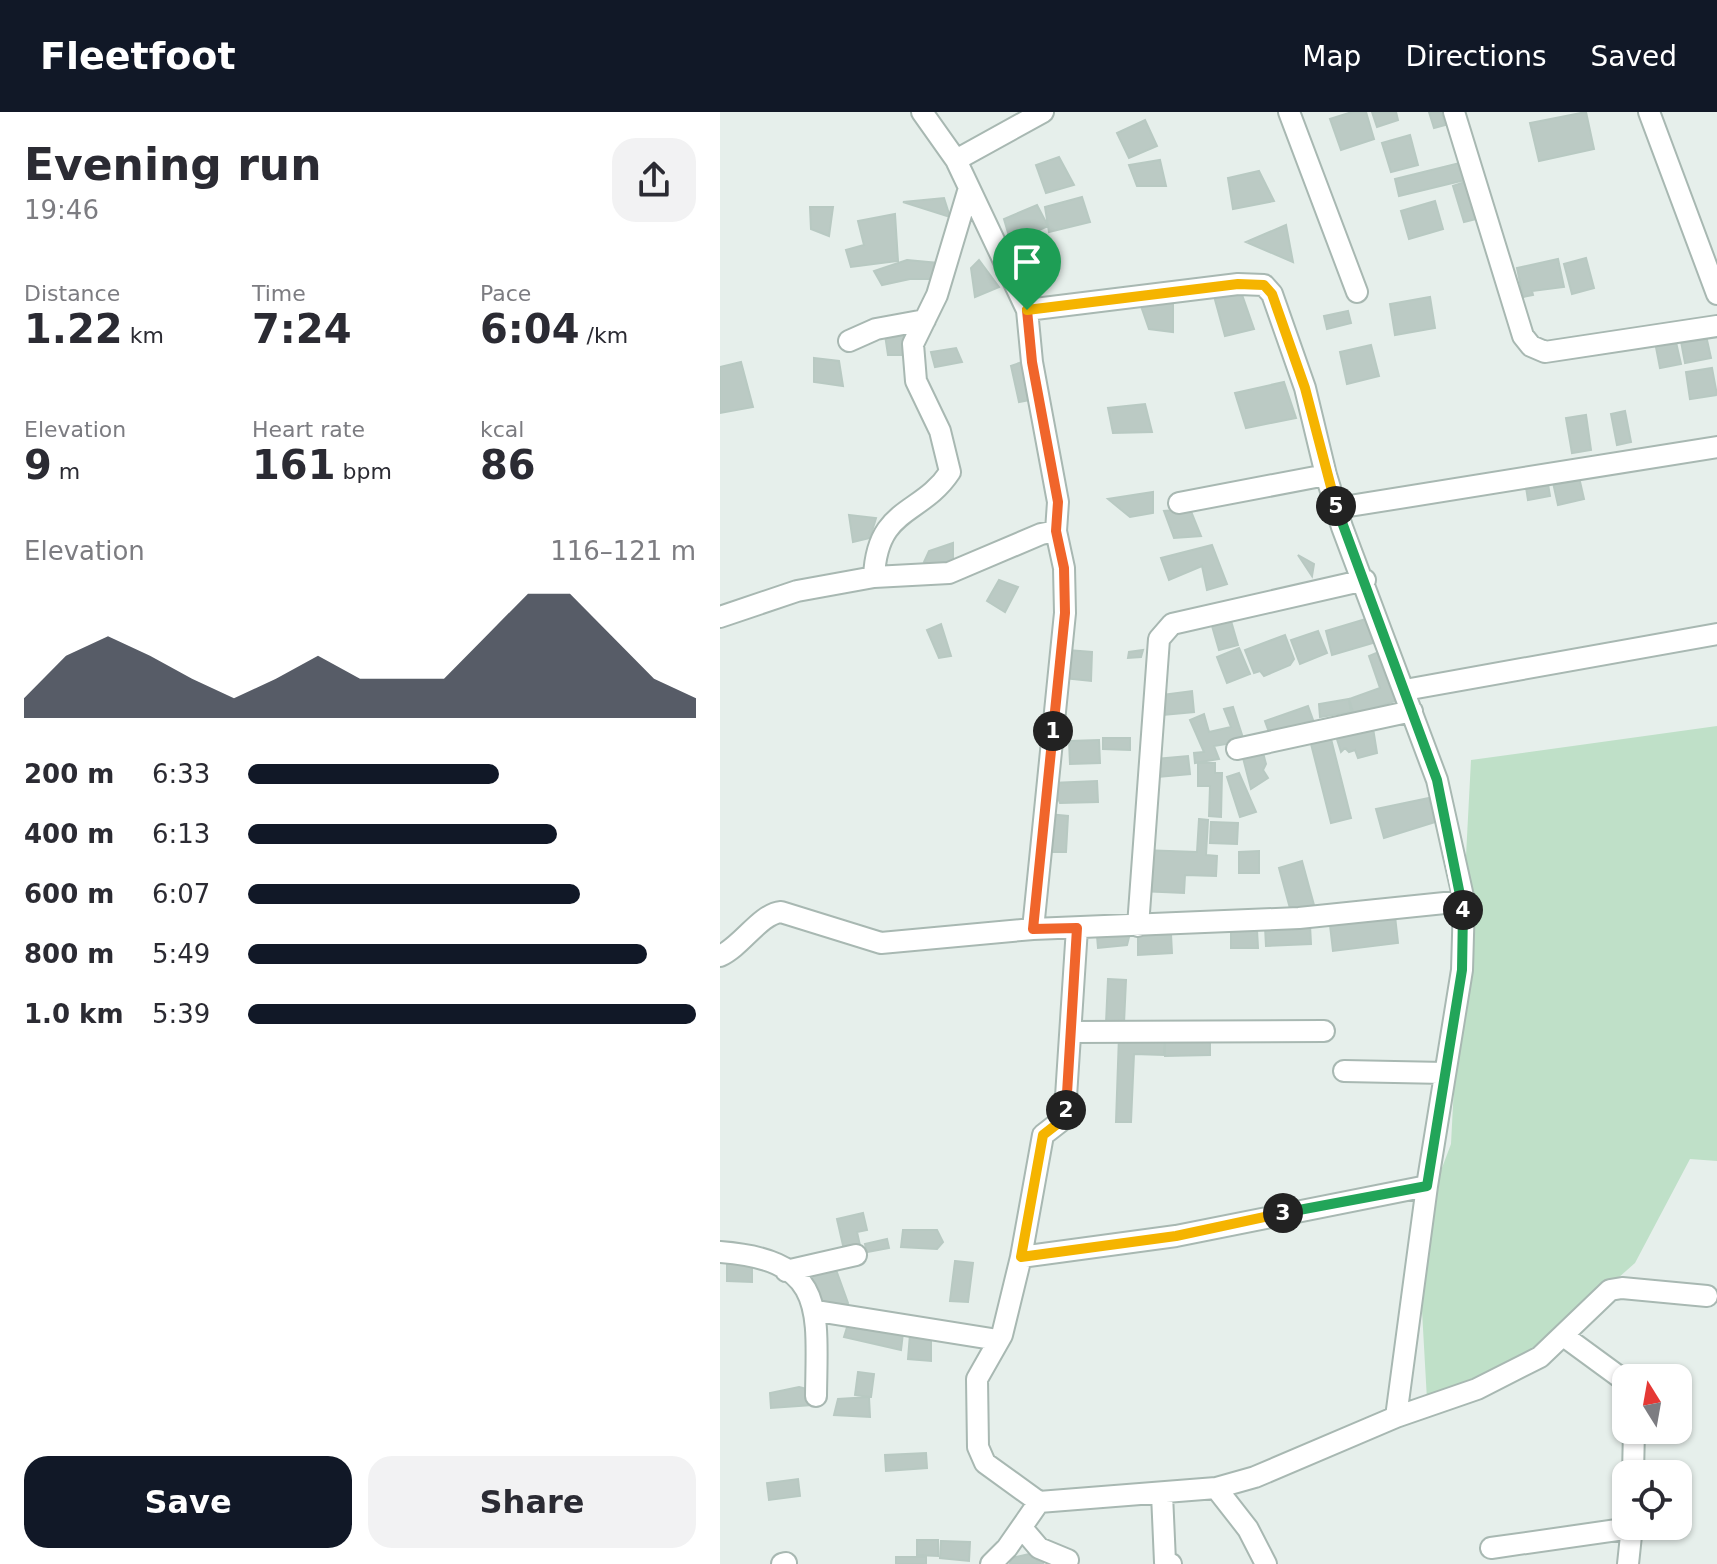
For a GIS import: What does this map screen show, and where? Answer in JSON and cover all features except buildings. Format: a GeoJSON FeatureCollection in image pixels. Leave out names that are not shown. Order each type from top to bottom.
{"type":"FeatureCollection","features":[{"type":"Feature","properties":{"kind":"street"},"geometry":{"type":"LineString","coordinates":[[922,112],[956,160],[1027,310],[1034,377],[1058,502],[1056,531],[1064,568],[1065,613],[1033,929]]}},
{"type":"Feature","properties":{"kind":"street"},"geometry":{"type":"LineString","coordinates":[[956,160],[1043,112]]}},
{"type":"Feature","properties":{"kind":"street"},"geometry":{"type":"LineString","coordinates":[[1289,112],[1357,292]]}},
{"type":"Feature","properties":{"kind":"street"},"geometry":{"type":"LineString","coordinates":[[1454,112],[1523,336],[1531,346],[1545,352],[1717,326]]}},
{"type":"Feature","properties":{"kind":"street"},"geometry":{"type":"LineString","coordinates":[[1649,112],[1717,294]]}},
{"type":"Feature","properties":{"kind":"street"},"geometry":{"type":"LineString","coordinates":[[874,577],[875,556],[891,521],[950,472],[940,431],[916,381],[913,344],[957,236],[969,188]]}},
{"type":"Feature","properties":{"kind":"street"},"geometry":{"type":"LineString","coordinates":[[1027,310],[1238,284],[1264,285],[1272,294],[1305,388],[1337,508],[1437,780],[1464,901],[1462,970],[1427,1186],[1396,1417]]}},
{"type":"Feature","properties":{"kind":"street"},"geometry":{"type":"LineString","coordinates":[[849,341],[876,329],[925,320]]}},
{"type":"Feature","properties":{"kind":"street"},"geometry":{"type":"LineString","coordinates":[[1337,508],[1717,447]]}},
{"type":"Feature","properties":{"kind":"street"},"geometry":{"type":"LineString","coordinates":[[1179,503],[1326,475]]}},
{"type":"Feature","properties":{"kind":"street"},"geometry":{"type":"LineString","coordinates":[[720,617],[797,591],[874,577],[949,573],[1056,531]]}},
{"type":"Feature","properties":{"kind":"street"},"geometry":{"type":"LineString","coordinates":[[1138,926],[1159,639],[1172,624],[1365,580]]}},
{"type":"Feature","properties":{"kind":"street"},"geometry":{"type":"LineString","coordinates":[[1405,690],[1717,634]]}},
{"type":"Feature","properties":{"kind":"street"},"geometry":{"type":"LineString","coordinates":[[1237,749],[1412,711]]}},
{"type":"Feature","properties":{"kind":"street"},"geometry":{"type":"LineString","coordinates":[[720,956],[740,945],[772,913],[781,912],[881,943],[895,944],[1033,929],[1299,918],[1464,901]]}},
{"type":"Feature","properties":{"kind":"street"},"geometry":{"type":"LineString","coordinates":[[1077,928],[1065,1112],[1061,1121],[1043,1135],[1021,1257],[1002,1335],[977,1379],[978,1447],[985,1463],[1039,1502],[1216,1488],[1319,1452],[1396,1417],[1477,1389],[1540,1357],[1565,1337],[1610,1290],[1622,1288],[1707,1296]]}},
{"type":"Feature","properties":{"kind":"street"},"geometry":{"type":"LineString","coordinates":[[1071,1032],[1324,1031]]}},
{"type":"Feature","properties":{"kind":"street"},"geometry":{"type":"LineString","coordinates":[[1344,1071],[1445,1073]]}},
{"type":"Feature","properties":{"kind":"street"},"geometry":{"type":"LineString","coordinates":[[1021,1257],[1176,1236],[1427,1186]]}},
{"type":"Feature","properties":{"kind":"street"},"geometry":{"type":"LineString","coordinates":[[720,1252],[748,1254],[786,1271],[801,1282],[817,1311],[816,1396]]}},
{"type":"Feature","properties":{"kind":"street"},"geometry":{"type":"LineString","coordinates":[[786,1271],[856,1255]]}},
{"type":"Feature","properties":{"kind":"street"},"geometry":{"type":"LineString","coordinates":[[817,1311],[998,1340]]}},
{"type":"Feature","properties":{"kind":"street"},"geometry":{"type":"LineString","coordinates":[[1565,1337],[1612,1371]]}},
{"type":"Feature","properties":{"kind":"street"},"geometry":{"type":"LineString","coordinates":[[1216,1488],[1248,1529],[1266,1564]]}},
{"type":"Feature","properties":{"kind":"street"},"geometry":{"type":"LineString","coordinates":[[1162,1494],[1165,1562],[1171,1564]]}},
{"type":"Feature","properties":{"kind":"street"},"geometry":{"type":"LineString","coordinates":[[991,1564],[1022,1528],[1039,1502]]}},
{"type":"Feature","properties":{"kind":"street"},"geometry":{"type":"LineString","coordinates":[[1022,1528],[1039,1548],[1068,1560]]}},
{"type":"Feature","properties":{"kind":"street"},"geometry":{"type":"LineString","coordinates":[[1491,1548],[1612,1530]]}},
{"type":"Feature","properties":{"kind":"street"},"geometry":{"type":"LineString","coordinates":[[1628,1564],[1631,1540]]}},
{"type":"Feature","properties":{"kind":"green space"},"geometry":{"type":"Polygon","coordinates":[[[1717,726],[1717,1161],[1690,1159],[1635,1263],[1521,1364],[1427,1400],[1420,1275],[1431,1197],[1451,1144],[1471,760],[1717,726]]]}},
{"type":"Feature","properties":{"kind":"route"},"geometry":{"type":"LineString","coordinates":[[1238,284],[1264,285],[1272,294],[1305,388],[1342,527],[1365,580],[1437,780],[1464,901],[1462,970],[1427,1186],[1323,1204],[1176,1236],[1021,1257],[1043,1135],[1050,1126],[1061,1121],[1065,1112],[1077,928],[1033,929],[1065,613],[1064,568],[1056,531],[1058,502],[1032,362],[1027,310],[1238,284]]}}]}
